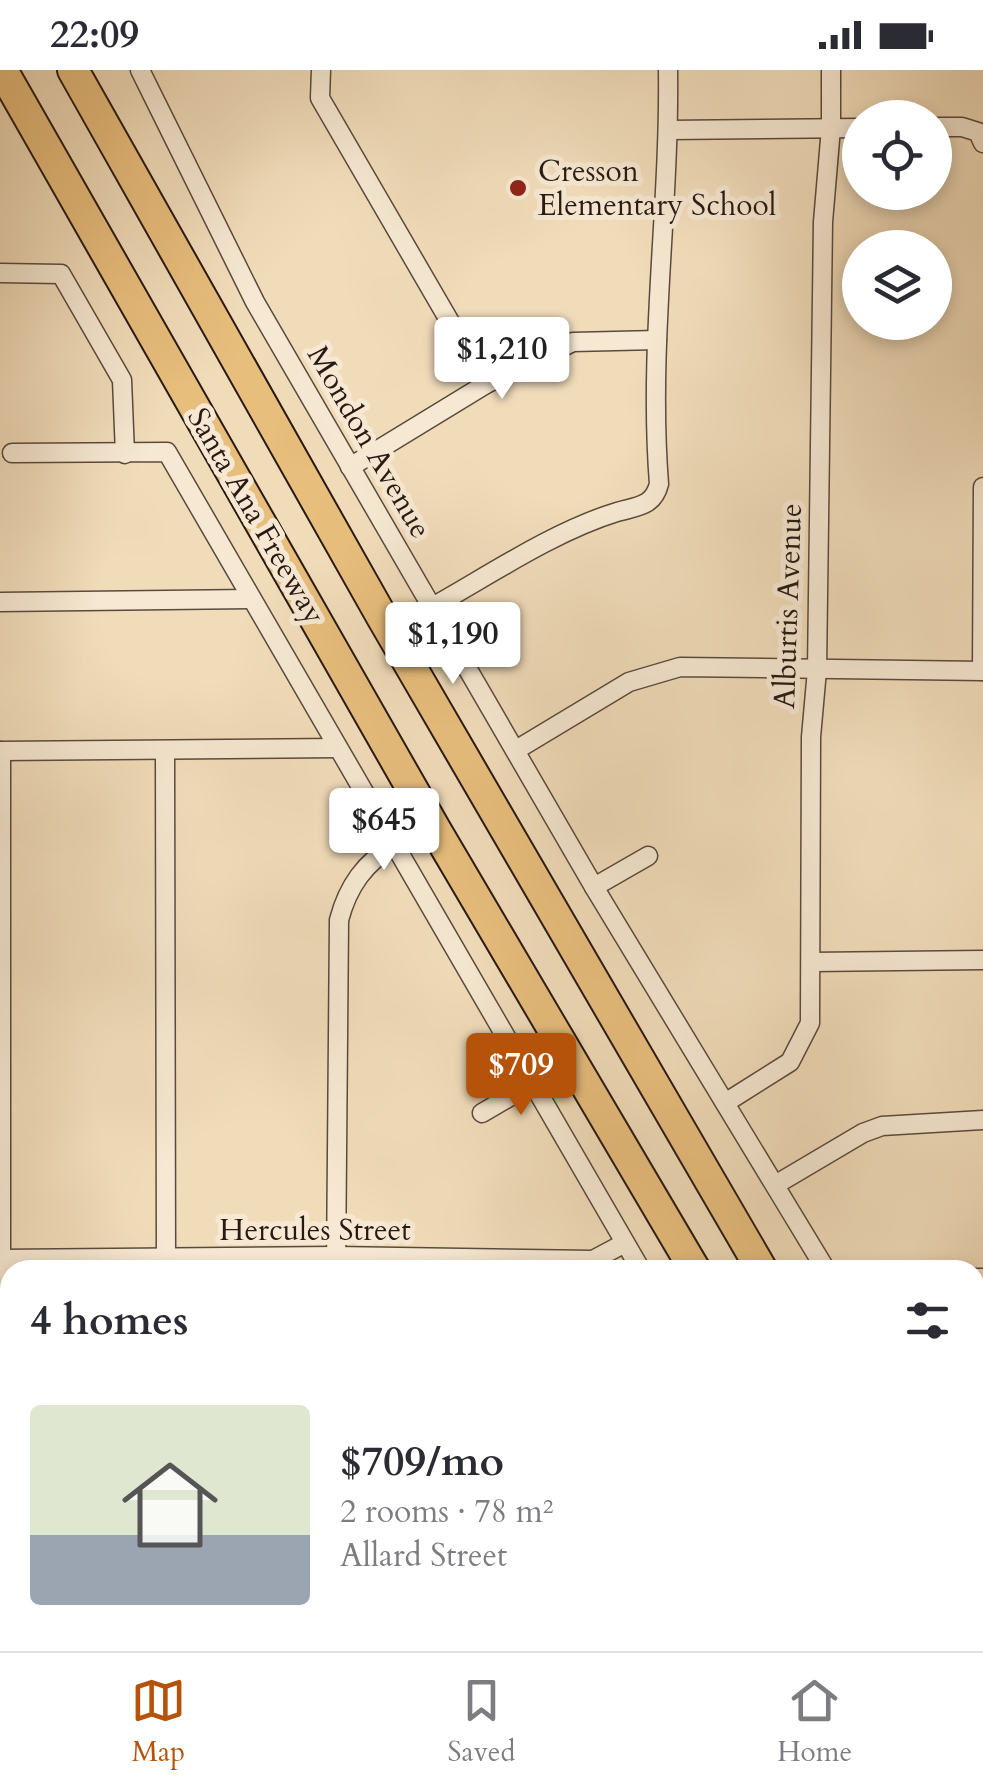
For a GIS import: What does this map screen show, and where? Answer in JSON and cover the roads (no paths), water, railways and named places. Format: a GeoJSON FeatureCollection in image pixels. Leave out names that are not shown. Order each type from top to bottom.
{"type":"FeatureCollection","features":[{"type":"Feature","properties":{"kind":"highway","name":"Santa Ana Freeway"},"geometry":{"type":"LineString","coordinates":[[2,70],[425,812],[689,1260]]}},
{"type":"Feature","properties":{"kind":"highway","name":"Santa Ana Freeway"},"geometry":{"type":"LineString","coordinates":[[73,70],[382,618],[756,1260]]}},
{"type":"Feature","properties":{"kind":"street","name":"Mondon Avenue"},"geometry":{"type":"LineString","coordinates":[[140,70],[255,302],[594,887],[820,1260]]}},
{"type":"Feature","properties":{"kind":"street"},"geometry":{"type":"LineString","coordinates":[[321,70],[320,98],[486,384]]}},
{"type":"Feature","properties":{"kind":"street"},"geometry":{"type":"LineString","coordinates":[[434,606],[591,520],[646,506],[656,497],[657,340],[669,130],[668,70]]}},
{"type":"Feature","properties":{"kind":"street","name":"Alburtis Avenue"},"geometry":{"type":"LineString","coordinates":[[725,1102],[790,1062],[810,1023],[810,737],[818,670],[823,222],[831,128],[831,70]]}},
{"type":"Feature","properties":{"kind":"street"},"geometry":{"type":"LineString","coordinates":[[952,127],[962,127],[980,138]]}},
{"type":"Feature","properties":{"kind":"street"},"geometry":{"type":"LineString","coordinates":[[669,130],[842,128]]}},
{"type":"Feature","properties":{"kind":"street"},"geometry":{"type":"LineString","coordinates":[[0,273],[61,274],[122,380],[125,454]]}},
{"type":"Feature","properties":{"kind":"street"},"geometry":{"type":"LineString","coordinates":[[350,467],[486,384],[573,342],[657,340]]}},
{"type":"Feature","properties":{"kind":"street"},"geometry":{"type":"LineString","coordinates":[[12,453],[167,452],[635,1260]]}},
{"type":"Feature","properties":{"kind":"street"},"geometry":{"type":"LineString","coordinates":[[516,750],[630,682],[680,667],[982,671],[983,487]]}},
{"type":"Feature","properties":{"kind":"street"},"geometry":{"type":"LineString","coordinates":[[0,602],[250,599]]}},
{"type":"Feature","properties":{"kind":"street"},"geometry":{"type":"LineString","coordinates":[[1,1258],[0,751],[338,748]]}},
{"type":"Feature","properties":{"kind":"street"},"geometry":{"type":"LineString","coordinates":[[166,751],[166,1260]]}},
{"type":"Feature","properties":{"kind":"street"},"geometry":{"type":"LineString","coordinates":[[336,1260],[339,920],[353,883],[375,856],[396,845]]}},
{"type":"Feature","properties":{"kind":"street"},"geometry":{"type":"LineString","coordinates":[[594,887],[648,856]]}},
{"type":"Feature","properties":{"kind":"street"},"geometry":{"type":"LineString","coordinates":[[812,962],[983,960]]}},
{"type":"Feature","properties":{"kind":"street"},"geometry":{"type":"LineString","coordinates":[[482,1114],[535,1082]]}},
{"type":"Feature","properties":{"kind":"street"},"geometry":{"type":"LineString","coordinates":[[775,1185],[863,1133],[882,1126],[983,1120]]}},
{"type":"Feature","properties":{"kind":"street","name":"Hercules Street"},"geometry":{"type":"LineString","coordinates":[[593,1260],[625,1243]]}},
{"type":"Feature","properties":{"kind":"street","name":"Hercules Street"},"geometry":{"type":"LineString","coordinates":[[1,1258],[56,1260]]}},
{"type":"Feature","properties":{"kind":"place","name":"Cresson Elementary School"},"geometry":{"type":"Point","coordinates":[518,188]}}]}
